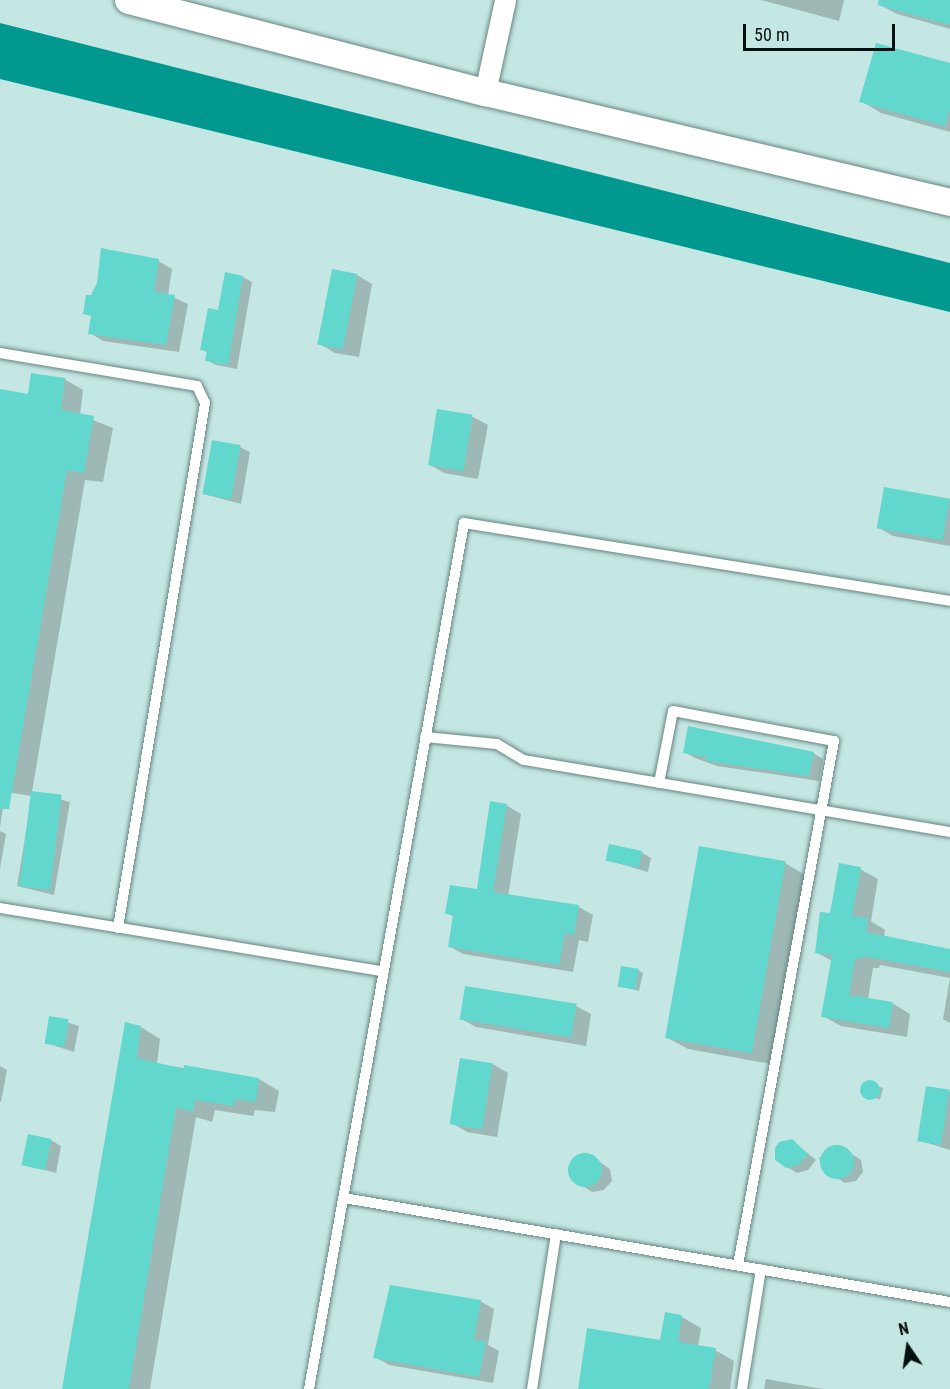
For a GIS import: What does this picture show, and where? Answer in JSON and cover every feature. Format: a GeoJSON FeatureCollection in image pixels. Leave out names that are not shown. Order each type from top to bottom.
{"type":"FeatureCollection","features":[{"type":"Feature","properties":{"kind":"street"},"geometry":{"type":"LineString","coordinates":[[128,0],[485,92],[950,202]]}},
{"type":"Feature","properties":{"kind":"street"},"geometry":{"type":"LineString","coordinates":[[485,92],[506,0]]}},
{"type":"Feature","properties":{"kind":"lane"},"geometry":{"type":"LineString","coordinates":[[0,353],[197,386],[205,403],[118,928]]}},
{"type":"Feature","properties":{"kind":"lane"},"geometry":{"type":"LineString","coordinates":[[309,1389],[344,1198],[381,970],[464,523],[950,601]]}},
{"type":"Feature","properties":{"kind":"lane"},"geometry":{"type":"LineString","coordinates":[[659,783],[673,711],[834,741],[738,1265]]}},
{"type":"Feature","properties":{"kind":"lane"},"geometry":{"type":"LineString","coordinates":[[424,737],[497,744],[524,760],[950,832]]}},
{"type":"Feature","properties":{"kind":"lane"},"geometry":{"type":"LineString","coordinates":[[0,908],[381,970]]}},
{"type":"Feature","properties":{"kind":"lane"},"geometry":{"type":"LineString","coordinates":[[344,1198],[950,1302]]}},
{"type":"Feature","properties":{"kind":"lane"},"geometry":{"type":"LineString","coordinates":[[532,1389],[556,1234]]}},
{"type":"Feature","properties":{"kind":"lane"},"geometry":{"type":"LineString","coordinates":[[742,1389],[761,1269]]}},
{"type":"Feature","properties":{"kind":"water"},"geometry":{"type":"Polygon","coordinates":[[[0,23],[950,263],[950,312],[0,79],[0,23]]]}},
{"type":"Feature","properties":{"kind":"building"},"geometry":{"type":"Polygon","coordinates":[[[879,0],[950,0],[950,25],[878,5],[879,0]]]}},
{"type":"Feature","properties":{"kind":"building"},"geometry":{"type":"Polygon","coordinates":[[[876,43],[950,63],[950,109],[945,126],[859,102],[876,43]]]}},
{"type":"Feature","properties":{"kind":"building"},"geometry":{"type":"Polygon","coordinates":[[[101,248],[159,259],[154,292],[175,295],[166,345],[88,334],[91,316],[83,314],[86,295],[91,295],[97,283],[101,248]]]}},
{"type":"Feature","properties":{"kind":"building"},"geometry":{"type":"Polygon","coordinates":[[[332,269],[358,274],[343,350],[317,345],[332,269]]]}},
{"type":"Feature","properties":{"kind":"building"},"geometry":{"type":"Polygon","coordinates":[[[225,272],[243,276],[228,365],[205,361],[207,351],[200,350],[208,308],[218,310],[225,272]]]}},
{"type":"Feature","properties":{"kind":"building"},"geometry":{"type":"Polygon","coordinates":[[[31,373],[65,378],[61,410],[94,416],[84,473],[67,470],[9,809],[0,809],[0,389],[28,394],[31,373]]]}},
{"type":"Feature","properties":{"kind":"building"},"geometry":{"type":"Polygon","coordinates":[[[437,409],[473,415],[464,471],[428,465],[437,409]]]}},
{"type":"Feature","properties":{"kind":"building"},"geometry":{"type":"Polygon","coordinates":[[[212,440],[241,445],[231,499],[202,494],[212,440]]]}},
{"type":"Feature","properties":{"kind":"building"},"geometry":{"type":"Polygon","coordinates":[[[884,487],[950,499],[943,540],[877,528],[884,487]]]}},
{"type":"Feature","properties":{"kind":"building"},"geometry":{"type":"Polygon","coordinates":[[[688,726],[814,752],[809,776],[706,761],[707,757],[683,753],[688,726]]]}},
{"type":"Feature","properties":{"kind":"building"},"geometry":{"type":"Polygon","coordinates":[[[31,791],[62,795],[50,890],[19,886],[31,791]]]}},
{"type":"Feature","properties":{"kind":"building"},"geometry":{"type":"Polygon","coordinates":[[[490,801],[507,804],[493,892],[579,905],[574,935],[565,933],[559,965],[448,947],[453,915],[445,914],[450,885],[477,889],[490,801]]]}},
{"type":"Feature","properties":{"kind":"building"},"geometry":{"type":"Polygon","coordinates":[[[609,844],[642,851],[639,868],[605,861],[609,844]]]}},
{"type":"Feature","properties":{"kind":"building"},"geometry":{"type":"Polygon","coordinates":[[[699,846],[786,861],[752,1053],[665,1038],[699,846]]]}},
{"type":"Feature","properties":{"kind":"building"},"geometry":{"type":"Polygon","coordinates":[[[839,863],[861,867],[852,916],[868,918],[866,932],[950,949],[950,972],[862,956],[861,959],[855,958],[849,995],[893,1002],[889,1028],[821,1017],[832,955],[815,953],[820,912],[830,913],[839,863]]]}},
{"type":"Feature","properties":{"kind":"building"},"geometry":{"type":"Polygon","coordinates":[[[621,966],[639,969],[635,990],[618,987],[621,966]]]}},
{"type":"Feature","properties":{"kind":"building"},"geometry":{"type":"Polygon","coordinates":[[[465,986],[577,1004],[571,1037],[460,1020],[465,986]]]}},
{"type":"Feature","properties":{"kind":"building"},"geometry":{"type":"Polygon","coordinates":[[[49,1016],[69,1019],[64,1047],[45,1044],[49,1016]]]}},
{"type":"Feature","properties":{"kind":"building"},"geometry":{"type":"Polygon","coordinates":[[[125,1022],[141,1026],[137,1058],[184,1069],[184,1065],[259,1078],[256,1102],[235,1099],[234,1106],[195,1100],[193,1112],[176,1107],[129,1389],[62,1389],[125,1022]]]}},
{"type":"Feature","properties":{"kind":"building"},"geometry":{"type":"Polygon","coordinates":[[[460,1058],[493,1063],[482,1129],[450,1124],[460,1058]]]}},
{"type":"Feature","properties":{"kind":"building"},"geometry":{"type":"Polygon","coordinates":[[[870,1080],[877,1083],[880,1090],[877,1097],[870,1100],[863,1097],[860,1090],[863,1083],[870,1080]]]}},
{"type":"Feature","properties":{"kind":"building"},"geometry":{"type":"Polygon","coordinates":[[[926,1086],[950,1090],[941,1145],[917,1141],[926,1086]]]}},
{"type":"Feature","properties":{"kind":"building"},"geometry":{"type":"Polygon","coordinates":[[[28,1134],[51,1139],[45,1170],[21,1165],[28,1134]]]}},
{"type":"Feature","properties":{"kind":"building"},"geometry":{"type":"Polygon","coordinates":[[[792,1139],[808,1154],[798,1165],[786,1168],[775,1160],[775,1148],[779,1142],[792,1139]]]}},
{"type":"Feature","properties":{"kind":"building"},"geometry":{"type":"Polygon","coordinates":[[[837,1145],[849,1150],[854,1162],[849,1174],[837,1179],[825,1174],[820,1162],[825,1150],[837,1145]]]}},
{"type":"Feature","properties":{"kind":"building"},"geometry":{"type":"Polygon","coordinates":[[[585,1153],[597,1158],[602,1170],[597,1182],[585,1187],[573,1182],[568,1170],[573,1158],[585,1153]]]}},
{"type":"Feature","properties":{"kind":"building"},"geometry":{"type":"Polygon","coordinates":[[[390,1285],[481,1300],[474,1340],[486,1342],[479,1377],[373,1358],[390,1285]]]}},
{"type":"Feature","properties":{"kind":"building"},"geometry":{"type":"Polygon","coordinates":[[[665,1312],[682,1315],[678,1342],[716,1348],[709,1389],[578,1389],[587,1328],[660,1340],[665,1312]]]}}]}
